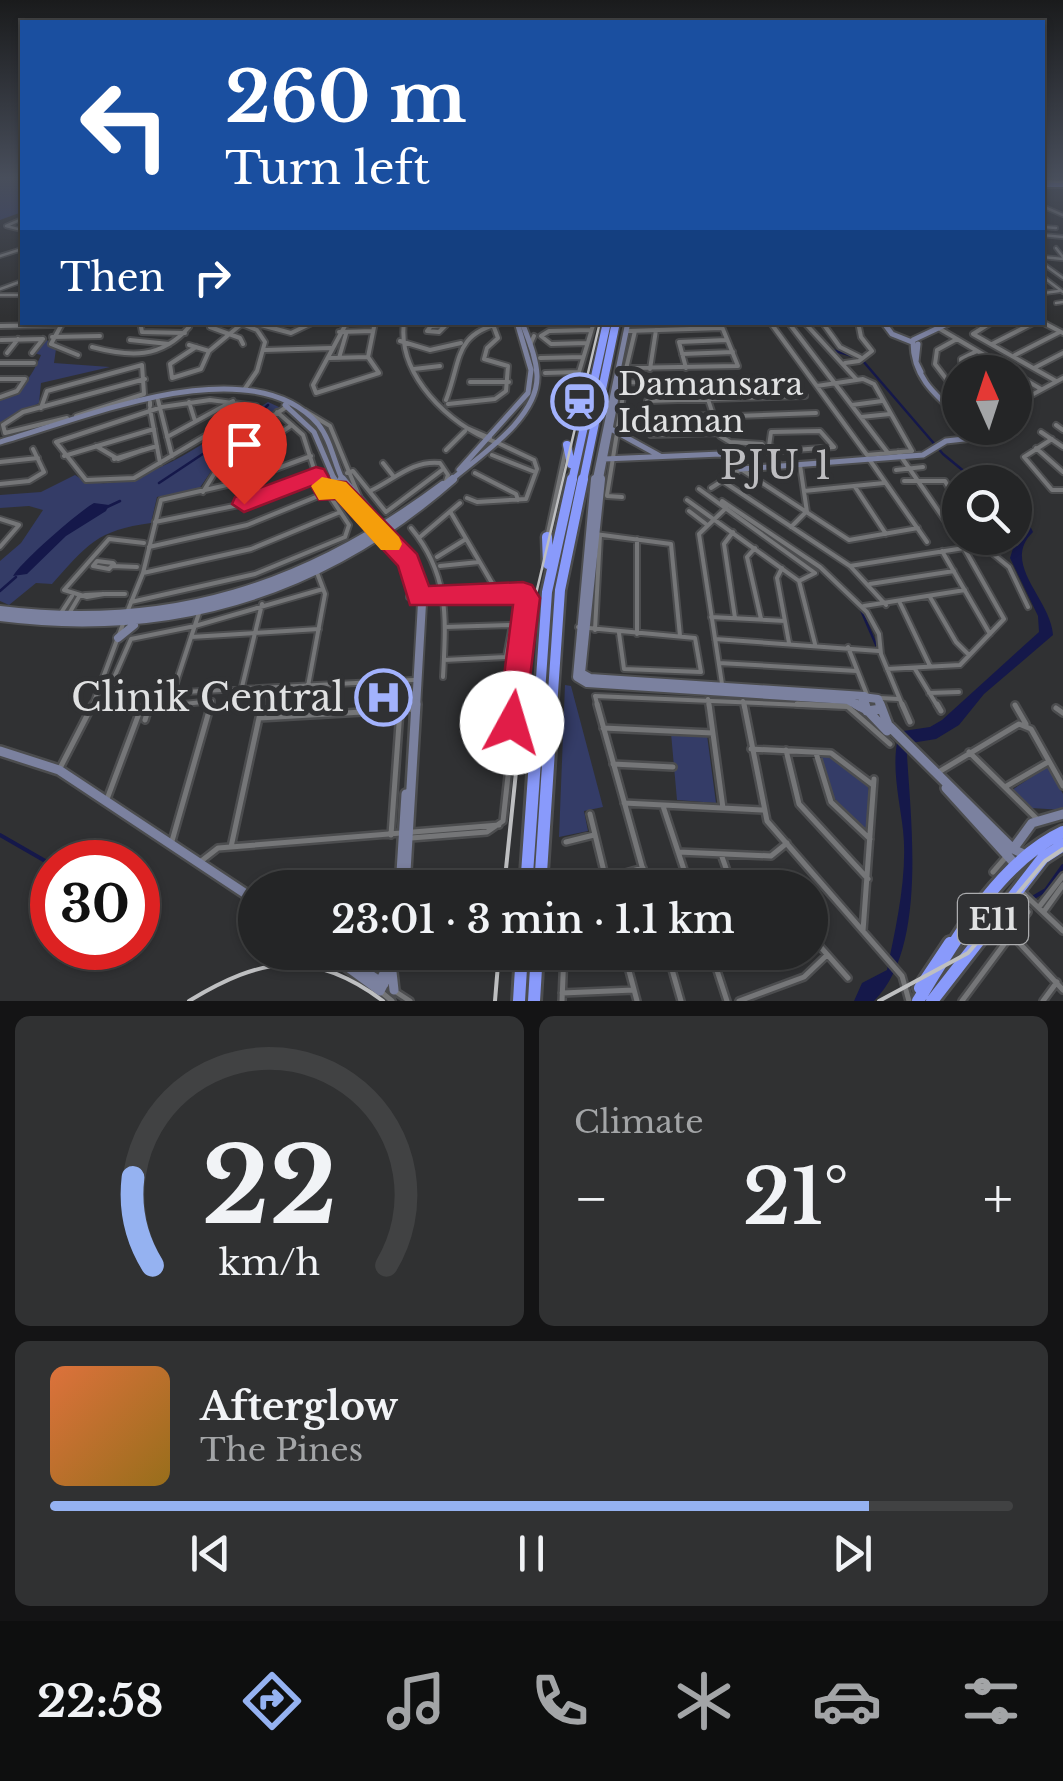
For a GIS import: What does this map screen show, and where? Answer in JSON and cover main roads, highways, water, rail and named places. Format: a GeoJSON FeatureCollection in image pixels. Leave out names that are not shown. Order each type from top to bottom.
{"type":"FeatureCollection","features":[{"type":"Feature","properties":{"kind":"highway"},"geometry":{"type":"LineString","coordinates":[[547,592],[606,325]]}},
{"type":"Feature","properties":{"kind":"highway"},"geometry":{"type":"LineString","coordinates":[[541,870],[560,590],[615,325]]}},
{"type":"Feature","properties":{"kind":"highway"},"geometry":{"type":"LineString","coordinates":[[567,444],[572,472]]}},
{"type":"Feature","properties":{"kind":"highway"},"geometry":{"type":"LineString","coordinates":[[527,870],[547,592],[547,537]]}},
{"type":"Feature","properties":{"kind":"highway","name":"E11"},"geometry":{"type":"LineString","coordinates":[[913,1001],[1028,854],[1042,839],[1063,832]]}},
{"type":"Feature","properties":{"kind":"highway","name":"E11"},"geometry":{"type":"LineString","coordinates":[[932,1001],[1043,858],[1063,845]]}},
{"type":"Feature","properties":{"kind":"highway"},"geometry":{"type":"LineString","coordinates":[[913,1001],[929,969],[983,909]]}},
{"type":"Feature","properties":{"kind":"highway"},"geometry":{"type":"LineString","coordinates":[[519,1001],[521,970]]}},
{"type":"Feature","properties":{"kind":"highway"},"geometry":{"type":"LineString","coordinates":[[534,1001],[535,970]]}},
{"type":"Feature","properties":{"kind":"main road"},"geometry":{"type":"LineString","coordinates":[[0,615],[64,626],[108,625],[200,610],[316,570],[385,535],[437,496],[525,401],[531,386],[529,339],[522,325]]}},
{"type":"Feature","properties":{"kind":"main road"},"geometry":{"type":"LineString","coordinates":[[630,325],[596,490],[581,670],[586,677],[874,700]]}},
{"type":"Feature","properties":{"kind":"main road"},"geometry":{"type":"LineString","coordinates":[[887,325],[892,334],[915,342],[944,329]]}},
{"type":"Feature","properties":{"kind":"main road"},"geometry":{"type":"LineString","coordinates":[[915,342],[918,368],[942,395]]}},
{"type":"Feature","properties":{"kind":"main road"},"geometry":{"type":"LineString","coordinates":[[0,443],[155,398],[230,389],[250,382],[249,392]]}},
{"type":"Feature","properties":{"kind":"main road"},"geometry":{"type":"LineString","coordinates":[[593,536],[589,508],[609,459],[619,383]]}},
{"type":"Feature","properties":{"kind":"main road"},"geometry":{"type":"LineString","coordinates":[[230,389],[305,411],[317,423],[336,472],[371,521],[395,524]]}},
{"type":"Feature","properties":{"kind":"main road"},"geometry":{"type":"LineString","coordinates":[[0,443],[206,392],[249,392],[288,406],[317,423],[338,488],[415,562],[422,597],[413,709]]}},
{"type":"Feature","properties":{"kind":"main road"},"geometry":{"type":"LineString","coordinates":[[615,431],[660,457]]}},
{"type":"Feature","properties":{"kind":"main road"},"geometry":{"type":"LineString","coordinates":[[0,615],[125,620],[258,586],[385,535],[490,439]]}},
{"type":"Feature","properties":{"kind":"main road"},"geometry":{"type":"LineString","coordinates":[[609,459],[721,454],[740,469],[880,458],[942,444]]}},
{"type":"Feature","properties":{"kind":"main road"},"geometry":{"type":"LineString","coordinates":[[899,455],[930,448]]}},
{"type":"Feature","properties":{"kind":"main road"},"geometry":{"type":"LineString","coordinates":[[366,542],[371,521]]}},
{"type":"Feature","properties":{"kind":"main road"},"geometry":{"type":"LineString","coordinates":[[404,870],[422,597]]}},
{"type":"Feature","properties":{"kind":"main road"},"geometry":{"type":"LineString","coordinates":[[125,620],[145,617]]}},
{"type":"Feature","properties":{"kind":"main road"},"geometry":{"type":"LineString","coordinates":[[586,628],[576,674],[580,680],[742,698],[848,700],[890,731],[1011,851],[1028,854]]}},
{"type":"Feature","properties":{"kind":"main road"},"geometry":{"type":"LineString","coordinates":[[866,710],[876,713],[874,700]]}},
{"type":"Feature","properties":{"kind":"main road"},"geometry":{"type":"LineString","coordinates":[[866,710],[874,700]]}},
{"type":"Feature","properties":{"kind":"main road"},"geometry":{"type":"LineString","coordinates":[[874,700],[890,731]]}},
{"type":"Feature","properties":{"kind":"main road"},"geometry":{"type":"LineString","coordinates":[[0,751],[59,770],[238,888]]}},
{"type":"Feature","properties":{"kind":"main road"},"geometry":{"type":"LineString","coordinates":[[1015,870],[1011,851],[1014,842],[1037,819],[1048,813],[1063,814]]}},
{"type":"Feature","properties":{"kind":"main road"},"geometry":{"type":"LineString","coordinates":[[355,970],[384,989]]}},
{"type":"Feature","properties":{"kind":"main road"},"geometry":{"type":"LineString","coordinates":[[359,970],[384,989]]}},
{"type":"Feature","properties":{"kind":"waterway"},"geometry":{"type":"LineString","coordinates":[[832,350],[856,357]]}},
{"type":"Feature","properties":{"kind":"waterway"},"geometry":{"type":"LineString","coordinates":[[863,361],[956,465]]}},
{"type":"Feature","properties":{"kind":"waterway"},"geometry":{"type":"LineString","coordinates":[[159,483],[251,422],[268,405]]}},
{"type":"Feature","properties":{"kind":"waterway"},"geometry":{"type":"LineString","coordinates":[[105,508],[120,501]]}},
{"type":"Feature","properties":{"kind":"waterway"},"geometry":{"type":"LineString","coordinates":[[769,535],[824,573]]}},
{"type":"Feature","properties":{"kind":"waterway"},"geometry":{"type":"LineString","coordinates":[[0,591],[16,577]]}},
{"type":"Feature","properties":{"kind":"waterway"},"geometry":{"type":"LineString","coordinates":[[861,610],[877,647]]}},
{"type":"Feature","properties":{"kind":"waterway"},"geometry":{"type":"LineString","coordinates":[[0,835],[30,852]]}},
{"type":"Feature","properties":{"kind":"waterway"},"geometry":{"type":"LineString","coordinates":[[1034,897],[1046,890],[1063,866]]}},
{"type":"Feature","properties":{"kind":"tram line"},"geometry":{"type":"LineString","coordinates":[[522,707],[532,611],[599,325]]}},
{"type":"Feature","properties":{"kind":"tram line"},"geometry":{"type":"LineString","coordinates":[[506,870],[523,704]]}},
{"type":"Feature","properties":{"kind":"tram line"},"geometry":{"type":"LineString","coordinates":[[879,1001],[968,953],[1045,861],[1063,849]]}},
{"type":"Feature","properties":{"kind":"tram line"},"geometry":{"type":"LineString","coordinates":[[189,1001],[240,975],[287,965],[333,972],[383,1001]]}},
{"type":"Feature","properties":{"kind":"tram line"},"geometry":{"type":"LineString","coordinates":[[495,1001],[498,970]]}},
{"type":"Feature","properties":{"kind":"place","name":"Damansara Idaman"},"geometry":{"type":"Point","coordinates":[579,402]}},
{"type":"Feature","properties":{"kind":"place","name":"Clinik Central"},"geometry":{"type":"Point","coordinates":[383,697]}},
{"type":"Feature","properties":{"kind":"district","name":"PJU 1"},"geometry":{"type":"Point","coordinates":[777,465]}}]}
